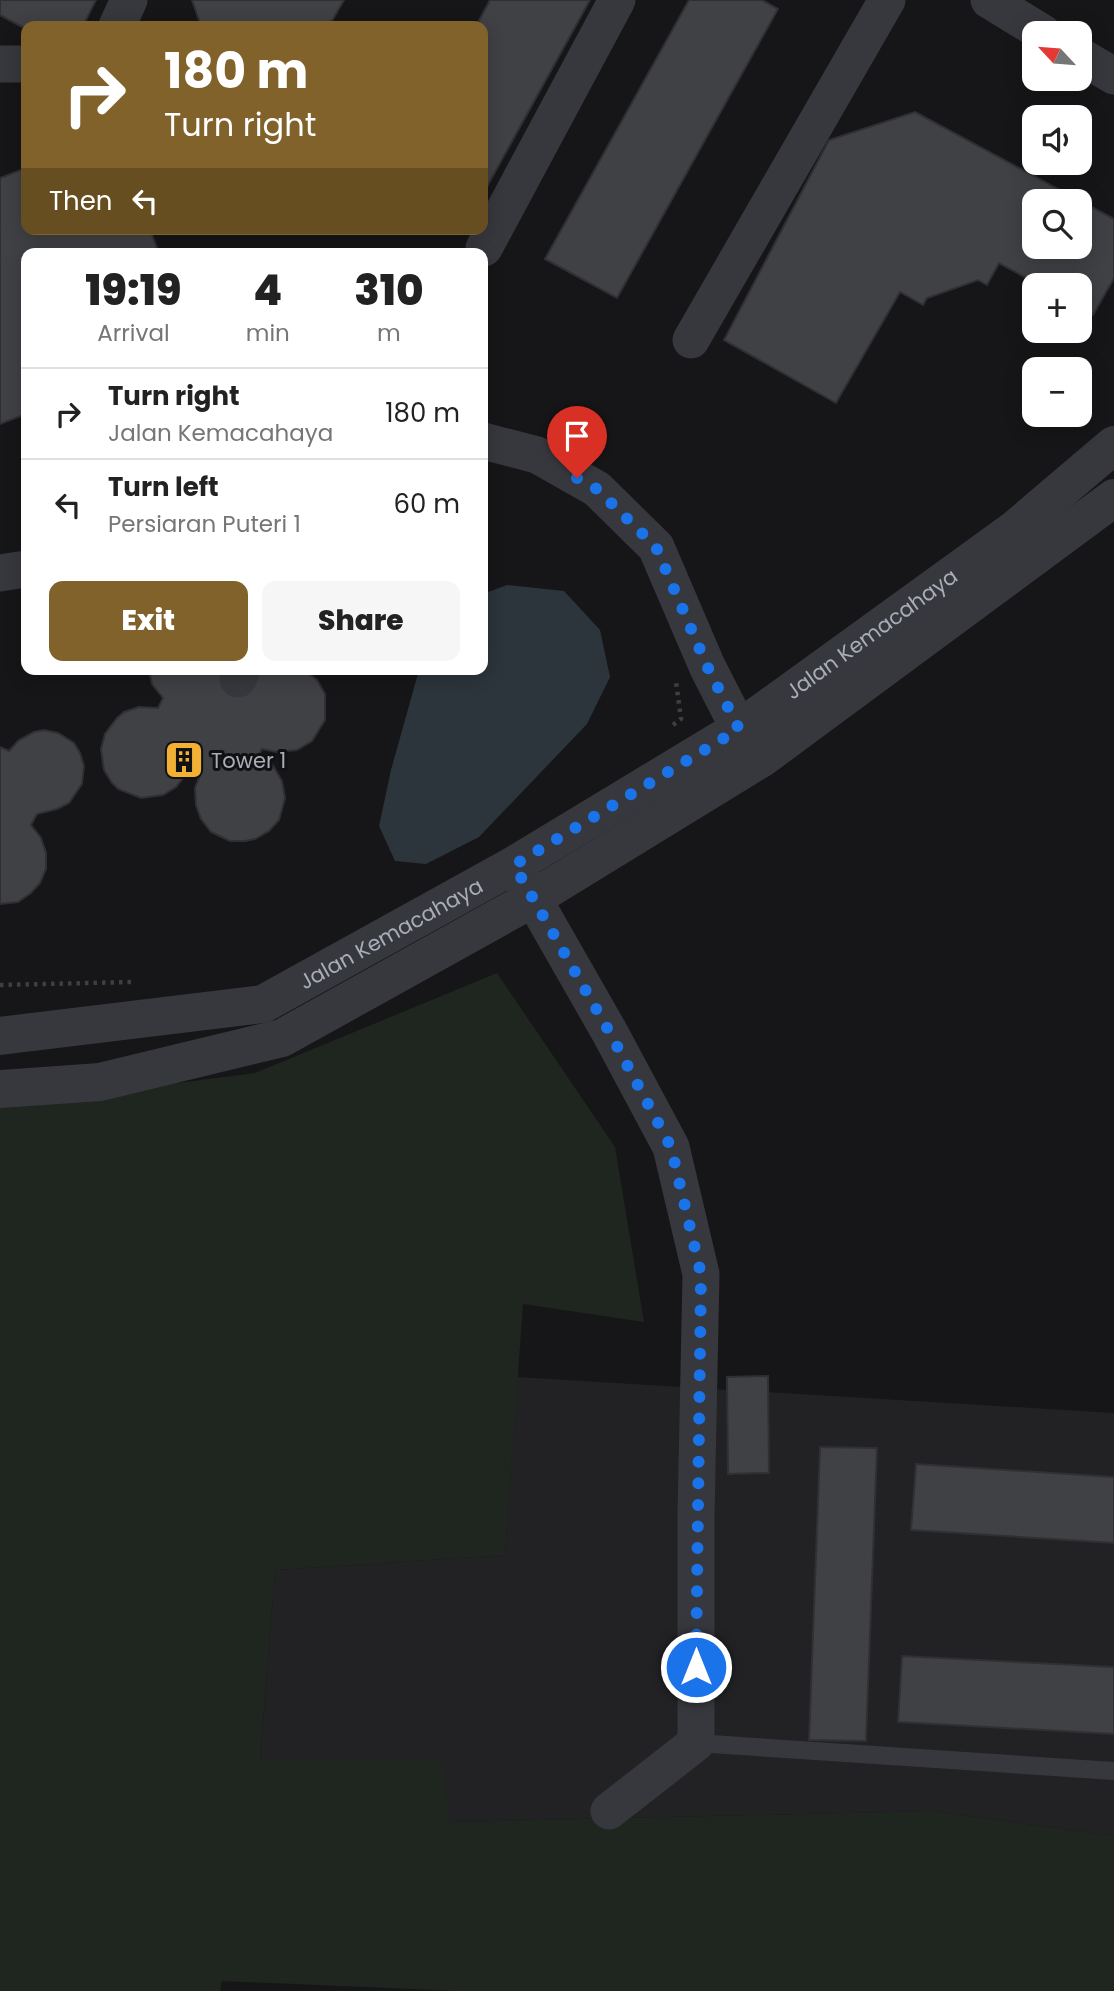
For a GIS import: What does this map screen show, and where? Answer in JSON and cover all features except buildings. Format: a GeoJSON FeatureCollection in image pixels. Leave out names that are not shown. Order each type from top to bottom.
{"type":"FeatureCollection","features":[{"type":"Feature","properties":{"kind":"street"},"geometry":{"type":"LineString","coordinates":[[120,21],[130,0]]}},
{"type":"Feature","properties":{"kind":"street"},"geometry":{"type":"LineString","coordinates":[[484,248],[617,0]]}},
{"type":"Feature","properties":{"kind":"street"},"geometry":{"type":"LineString","coordinates":[[691,340],[887,0]]}},
{"type":"Feature","properties":{"kind":"street"},"geometry":{"type":"LineString","coordinates":[[989,0],[1023,21]]}},
{"type":"Feature","properties":{"kind":"street"},"geometry":{"type":"LineString","coordinates":[[1092,62],[1114,76]]}},
{"type":"Feature","properties":{"kind":"street"},"geometry":{"type":"LineString","coordinates":[[0,64],[21,64]]}},
{"type":"Feature","properties":{"kind":"street"},"geometry":{"type":"LineString","coordinates":[[488,442],[537,455],[597,489],[656,547],[707,666],[739,729],[762,758]]}},
{"type":"Feature","properties":{"kind":"street","name":"Jalan Kemacahaya"},"geometry":{"type":"LineString","coordinates":[[0,1036],[263,1004],[514,865],[739,729],[1014,530],[1114,445]]}},
{"type":"Feature","properties":{"kind":"street","name":"Jalan Kemacahaya"},"geometry":{"type":"LineString","coordinates":[[0,1089],[100,1082],[282,1038],[532,899],[762,758],[1114,498]]}},
{"type":"Feature","properties":{"kind":"street"},"geometry":{"type":"LineString","coordinates":[[0,573],[21,570]]}},
{"type":"Feature","properties":{"kind":"street"},"geometry":{"type":"LineString","coordinates":[[514,865],[610,1033],[671,1147],[701,1274],[696,1515],[696,1743],[609,1811]]}},
{"type":"Feature","properties":{"kind":"lane"},"geometry":{"type":"LineString","coordinates":[[696,1743],[1114,1771]]}},
{"type":"Feature","properties":{"kind":"path"},"geometry":{"type":"LineString","coordinates":[[670,727],[681,719],[675,675]]}},
{"type":"Feature","properties":{"kind":"path"},"geometry":{"type":"LineString","coordinates":[[0,985],[136,982]]}},
{"type":"Feature","properties":{"kind":"shaded area"},"geometry":{"type":"Polygon","coordinates":[[[507,585],[564,591],[600,630],[610,677],[587,724],[479,837],[426,864],[395,861],[379,826],[391,770],[418,675],[488,675],[488,592],[507,585]]]}},
{"type":"Feature","properties":{"kind":"shaded area"},"geometry":{"type":"Polygon","coordinates":[[[497,973],[615,1147],[644,1322],[523,1304],[505,1555],[275,1570],[260,1759],[442,1760],[450,1822],[932,1811],[1114,1836],[1114,1991],[457,1991],[222,1981],[220,1991],[0,1991],[0,1106],[255,1073],[497,973]]]}},
{"type":"Feature","properties":{"kind":"shaded area"},"geometry":{"type":"Polygon","coordinates":[[[517,1377],[1114,1413],[1114,1836],[932,1811],[450,1822],[260,1760],[275,1570],[505,1555],[517,1377]]]}},
{"type":"Feature","properties":{"kind":"place","name":"Tower 1"},"geometry":{"type":"Point","coordinates":[184,760]}},
{"type":"Feature","properties":{"kind":"route"},"geometry":{"type":"LineString","coordinates":[[577,478],[597,489],[656,547],[707,666],[739,729],[514,865],[610,1033],[671,1147],[701,1274],[696,1667]]}}]}
